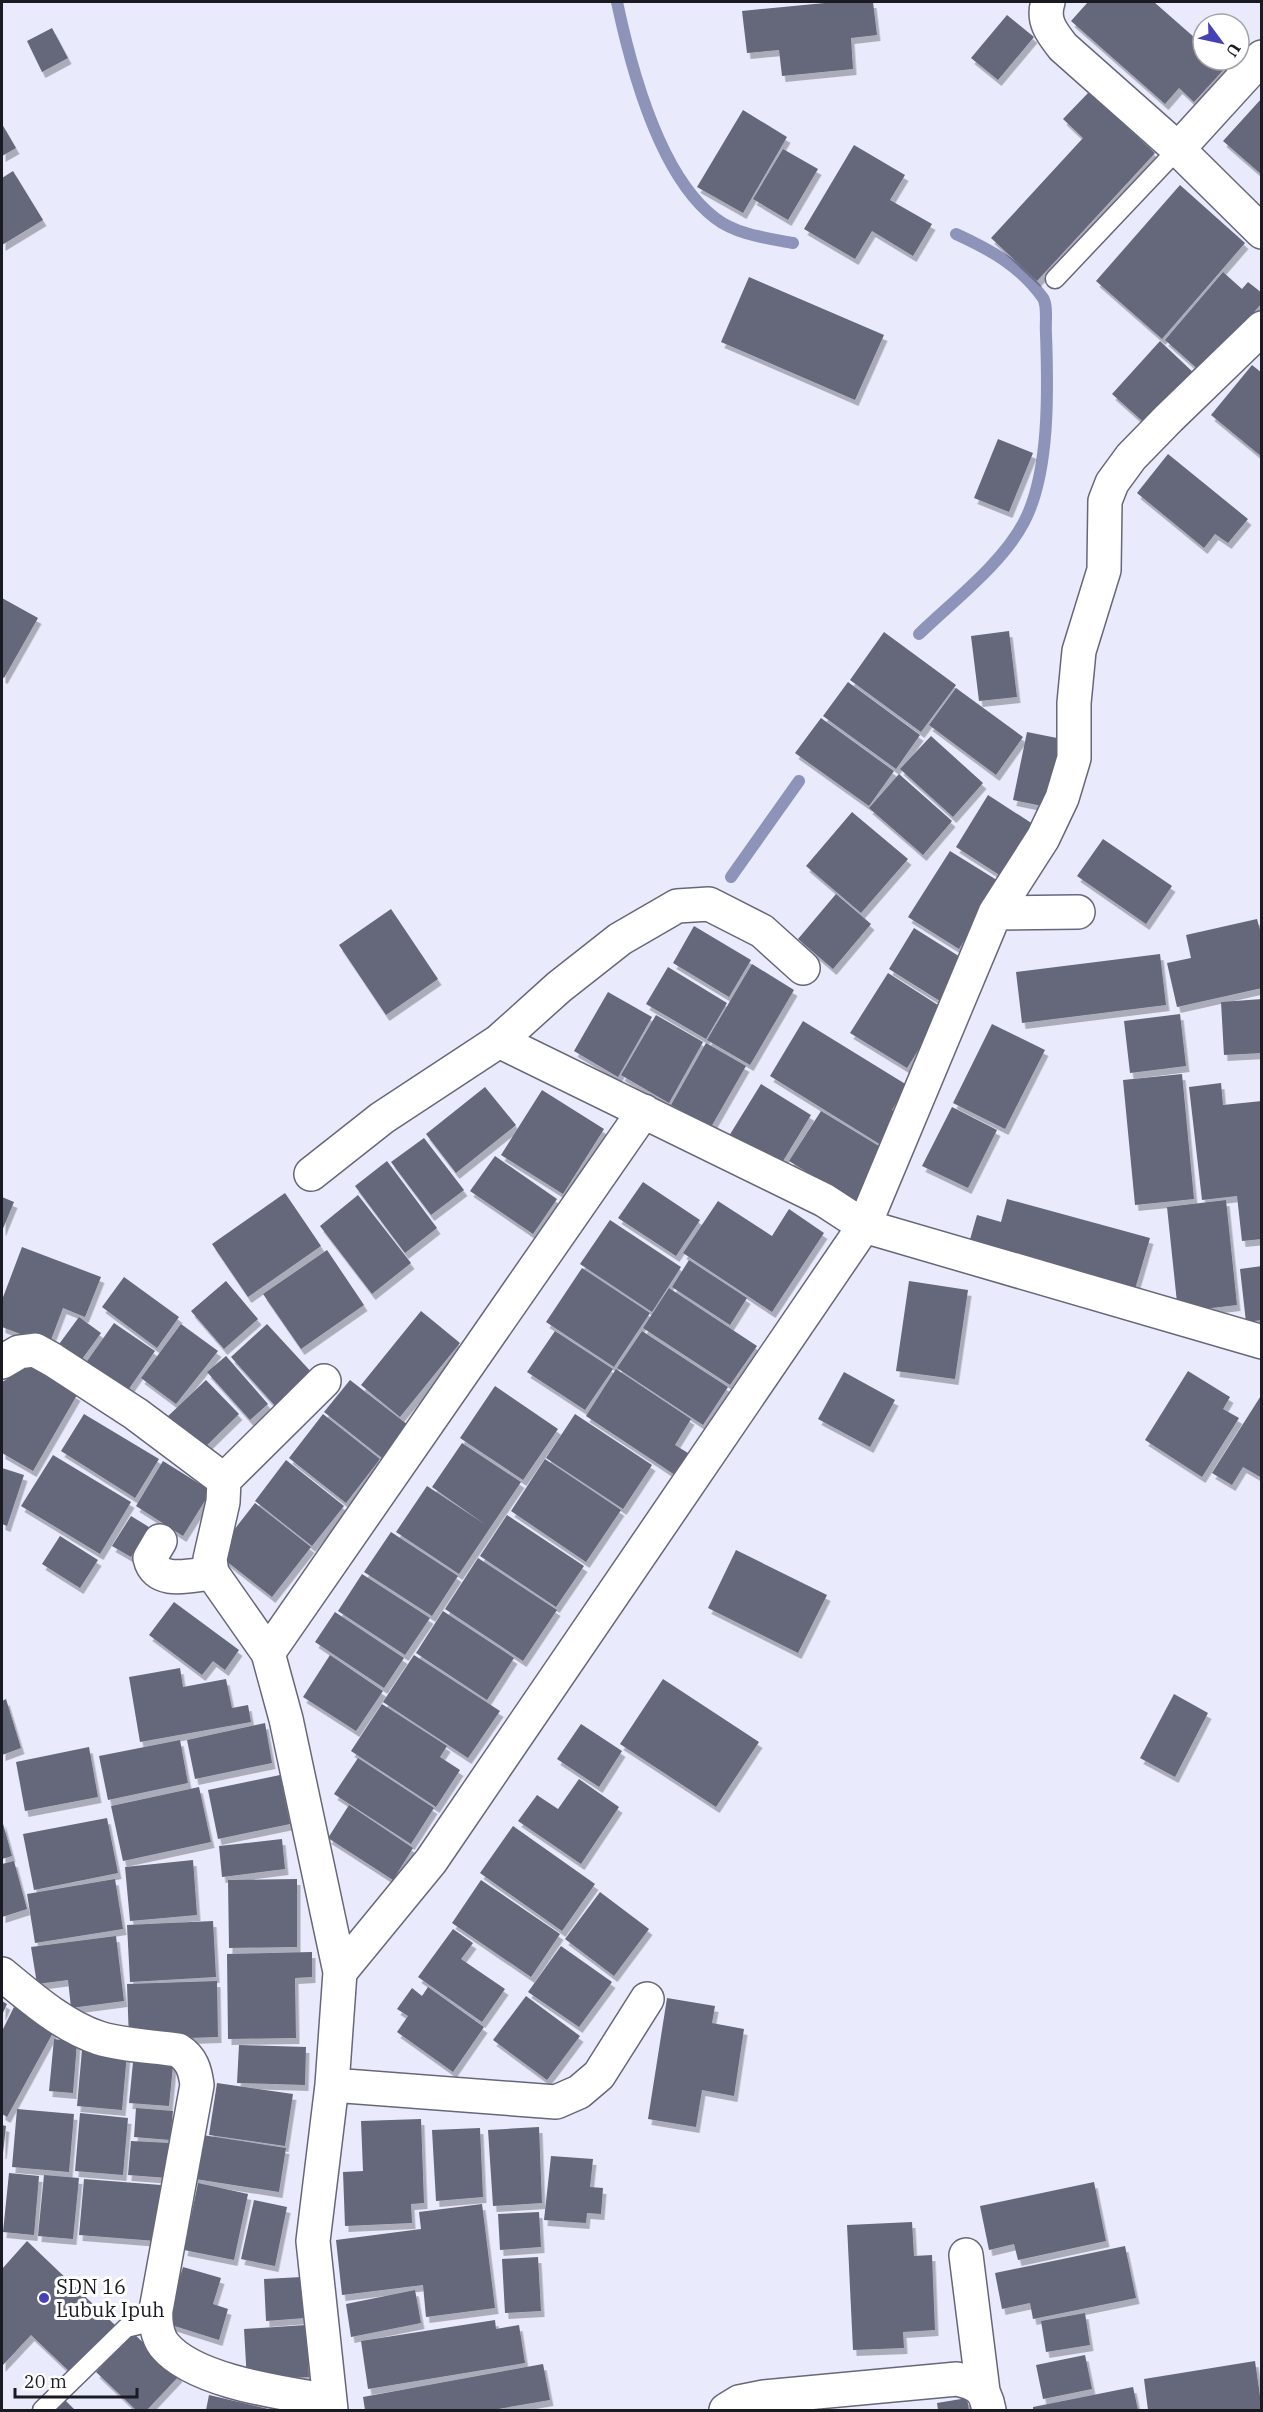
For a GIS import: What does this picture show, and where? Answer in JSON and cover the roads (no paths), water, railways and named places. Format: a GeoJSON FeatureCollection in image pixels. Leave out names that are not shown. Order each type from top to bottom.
{"type":"FeatureCollection","features":[{"type":"Feature","properties":{"kind":"street"},"geometry":{"type":"LineString","coordinates":[[1048,2],[1044,14],[1051,31],[1063,47],[1178,149],[1262,232]]}},
{"type":"Feature","properties":{"kind":"street"},"geometry":{"type":"LineString","coordinates":[[1178,149],[1262,57]]}},
{"type":"Feature","properties":{"kind":"street"},"geometry":{"type":"LineString","coordinates":[[340,1972],[431,1861],[864,1226],[995,913],[1043,838],[1062,798],[1074,758],[1074,703],[1078,651],[1104,570],[1106,501],[1112,483],[1131,457],[1262,328]]}},
{"type":"Feature","properties":{"kind":"street"},"geometry":{"type":"LineString","coordinates":[[311,1174],[382,1118],[499,1041],[559,987],[620,939],[677,906],[709,904],[762,931],[803,968]]}},
{"type":"Feature","properties":{"kind":"street"},"geometry":{"type":"LineString","coordinates":[[995,913],[1077,912]]}},
{"type":"Feature","properties":{"kind":"street"},"geometry":{"type":"LineString","coordinates":[[499,1041],[824,1200],[864,1226],[1262,1342]]}},
{"type":"Feature","properties":{"kind":"street"},"geometry":{"type":"LineString","coordinates":[[268,1653],[644,1111]]}},
{"type":"Feature","properties":{"kind":"street"},"geometry":{"type":"LineString","coordinates":[[2,1362],[19,1352],[35,1350],[136,1414],[224,1480]]}},
{"type":"Feature","properties":{"kind":"street"},"geometry":{"type":"LineString","coordinates":[[2,1974],[55,2015],[81,2031],[101,2039],[178,2050],[188,2056],[195,2070],[197,2085],[155,2320],[163,2344],[193,2368],[330,2406],[313,2241],[332,2085],[340,1972],[286,1719],[268,1653],[212,1573],[210,1559],[223,1502],[224,1480],[324,1381]]}},
{"type":"Feature","properties":{"kind":"street"},"geometry":{"type":"LineString","coordinates":[[160,1540],[150,1558],[152,1567],[158,1574],[167,1577],[212,1573]]}},
{"type":"Feature","properties":{"kind":"street"},"geometry":{"type":"LineString","coordinates":[[332,2085],[555,2102],[579,2092],[599,2075],[647,1999]]}},
{"type":"Feature","properties":{"kind":"street"},"geometry":{"type":"LineString","coordinates":[[966,2255],[986,2401]]}},
{"type":"Feature","properties":{"kind":"street"},"geometry":{"type":"LineString","coordinates":[[726,2410],[740,2402],[764,2397],[957,2379],[974,2383],[986,2401]]}},
{"type":"Feature","properties":{"kind":"lane"},"geometry":{"type":"LineString","coordinates":[[1055,279],[1178,149]]}},
{"type":"Feature","properties":{"kind":"lane"},"geometry":{"type":"LineString","coordinates":[[42,2410],[126,2328],[155,2320]]}},
{"type":"Feature","properties":{"kind":"waterway"},"geometry":{"type":"LineString","coordinates":[[617,2],[630,58],[640,88],[651,119],[678,176],[696,199],[724,224],[752,235],[793,243]]}},
{"type":"Feature","properties":{"kind":"waterway"},"geometry":{"type":"LineString","coordinates":[[919,634],[990,567],[1015,537],[1032,502],[1039,480],[1043,455],[1047,405],[1046,315],[1043,298],[1015,268],[981,246],[956,234]]}},
{"type":"Feature","properties":{"kind":"waterway"},"geometry":{"type":"LineString","coordinates":[[731,877],[799,781]]}},
{"type":"Feature","properties":{"kind":"place","name":"SDN 16 Lubuk Ipuh"},"geometry":{"type":"Point","coordinates":[44,2298]}}]}
